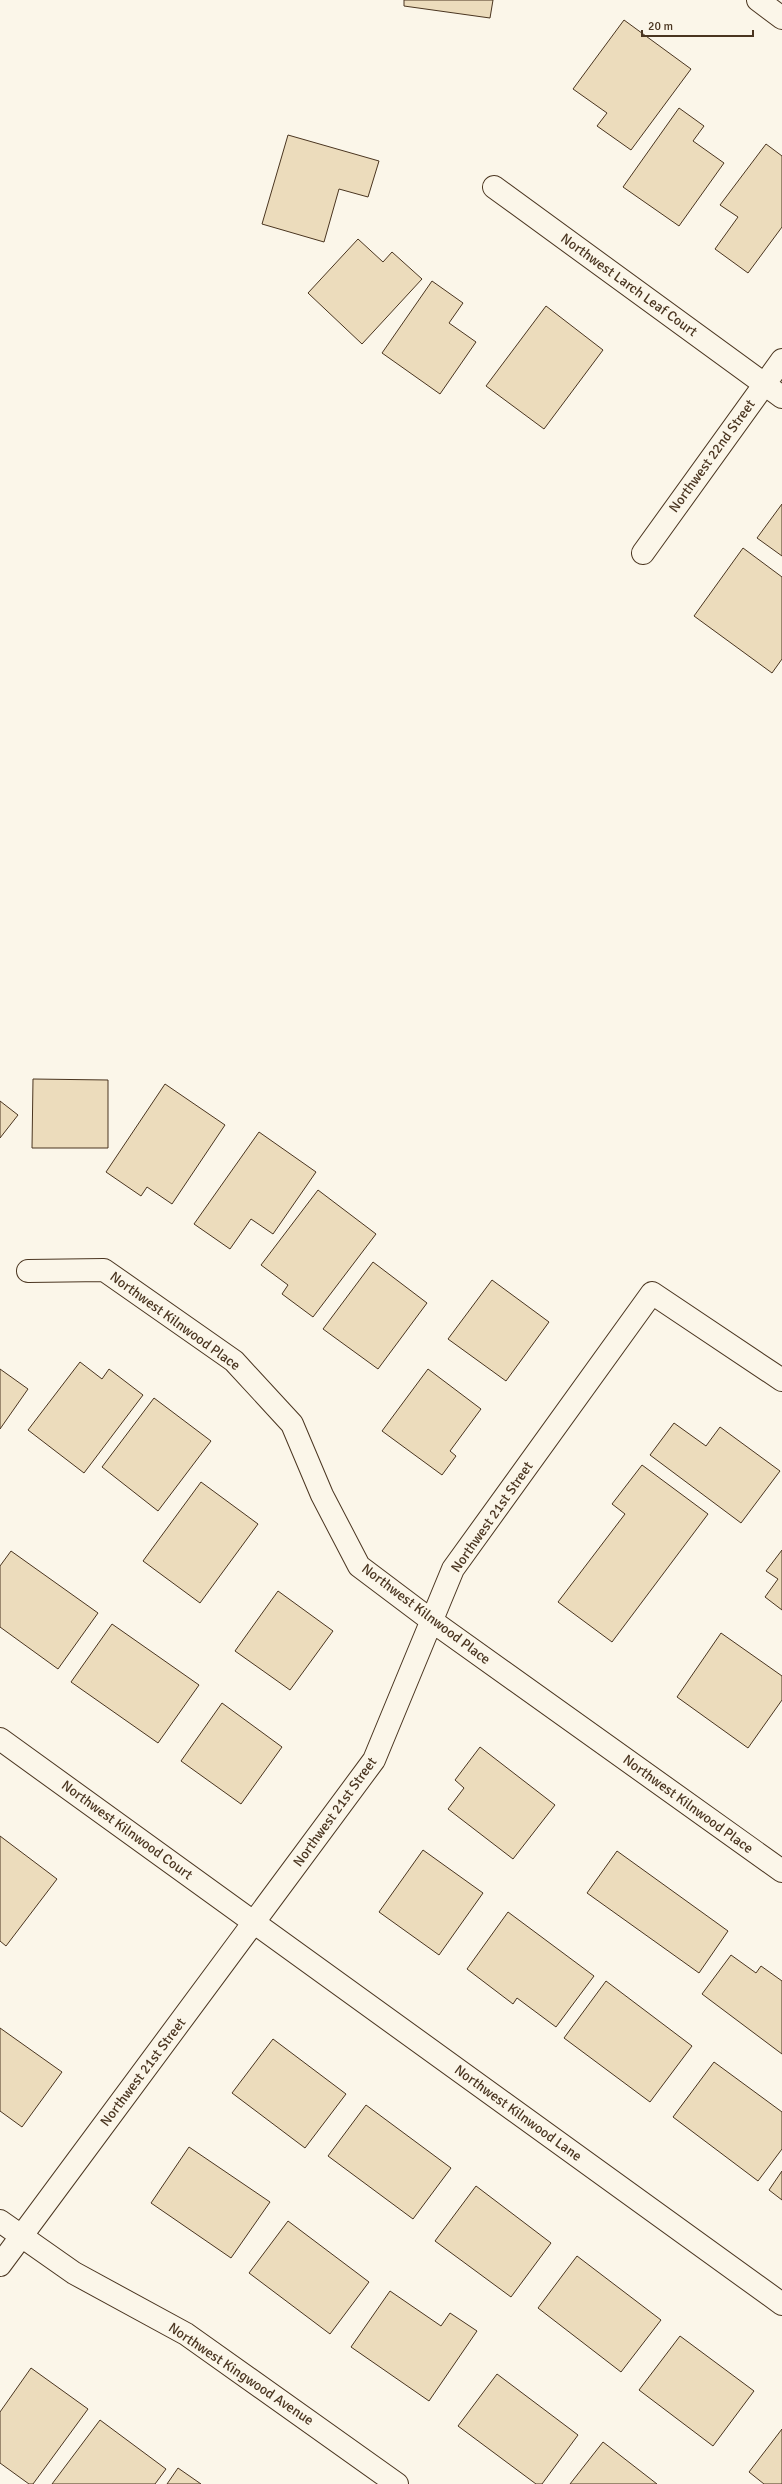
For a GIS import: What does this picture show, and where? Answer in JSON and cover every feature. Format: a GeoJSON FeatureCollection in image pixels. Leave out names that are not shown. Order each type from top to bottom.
{"type":"FeatureCollection","features":[{"type":"Feature","properties":{"kind":"street"},"geometry":{"type":"LineString","coordinates":[[758,0],[782,18]]}},
{"type":"Feature","properties":{"kind":"street","name":"Northwest Larch Leaf Court"},"geometry":{"type":"LineString","coordinates":[[494,186],[782,397]]}},
{"type":"Feature","properties":{"kind":"street","name":"Northwest 22nd Street"},"geometry":{"type":"LineString","coordinates":[[643,553],[782,360]]}},
{"type":"Feature","properties":{"kind":"street","name":"Northwest Kilnwood Place"},"geometry":{"type":"LineString","coordinates":[[28,1271],[104,1270],[234,1362],[292,1424],[322,1495],[359,1566],[432,1621],[782,1871]]}},
{"type":"Feature","properties":{"kind":"street","name":"Northwest 21st Street"},"geometry":{"type":"LineString","coordinates":[[0,2265],[374,1760],[453,1569],[652,1293],[782,1380]]}},
{"type":"Feature","properties":{"kind":"street","name":"Northwest Kilnwood Court"},"geometry":{"type":"LineString","coordinates":[[0,1739],[255,1922]]}},
{"type":"Feature","properties":{"kind":"street","name":"Northwest Kilnwood Lane"},"geometry":{"type":"LineString","coordinates":[[255,1922],[782,2304]]}},
{"type":"Feature","properties":{"kind":"street","name":"Northwest Kingwood Avenue"},"geometry":{"type":"LineString","coordinates":[[0,2221],[74,2273],[186,2334],[397,2484]]}},
{"type":"Feature","properties":{"kind":"building"},"geometry":{"type":"Polygon","coordinates":[[[404,0],[493,0],[490,18],[404,6],[404,0]]]}},
{"type":"Feature","properties":{"kind":"building"},"geometry":{"type":"Polygon","coordinates":[[[624,20],[691,69],[631,150],[597,126],[607,113],[573,89],[624,20]]]}},
{"type":"Feature","properties":{"kind":"building"},"geometry":{"type":"Polygon","coordinates":[[[679,108],[704,126],[693,141],[724,163],[679,226],[623,187],[679,108]]]}},
{"type":"Feature","properties":{"kind":"building"},"geometry":{"type":"Polygon","coordinates":[[[288,135],[379,161],[368,197],[339,189],[324,242],[262,224],[288,135]]]}},
{"type":"Feature","properties":{"kind":"building"},"geometry":{"type":"Polygon","coordinates":[[[766,144],[782,156],[782,227],[748,273],[715,249],[738,217],[720,205],[766,144]]]}},
{"type":"Feature","properties":{"kind":"building"},"geometry":{"type":"Polygon","coordinates":[[[358,239],[383,262],[392,252],[422,279],[362,344],[308,293],[358,239]]]}},
{"type":"Feature","properties":{"kind":"building"},"geometry":{"type":"Polygon","coordinates":[[[432,281],[463,303],[449,323],[476,342],[440,394],[382,353],[432,281]]]}},
{"type":"Feature","properties":{"kind":"building"},"geometry":{"type":"Polygon","coordinates":[[[546,306],[603,350],[544,429],[486,386],[546,306]]]}},
{"type":"Feature","properties":{"kind":"building"},"geometry":{"type":"Polygon","coordinates":[[[782,504],[782,556],[757,538],[782,504]]]}},
{"type":"Feature","properties":{"kind":"building"},"geometry":{"type":"Polygon","coordinates":[[[743,548],[782,577],[782,659],[772,673],[694,616],[743,548]]]}},
{"type":"Feature","properties":{"kind":"building"},"geometry":{"type":"Polygon","coordinates":[[[33,1079],[108,1080],[108,1148],[32,1148],[33,1079]]]}},
{"type":"Feature","properties":{"kind":"building"},"geometry":{"type":"Polygon","coordinates":[[[165,1084],[225,1125],[172,1204],[147,1187],[141,1196],[106,1172],[165,1084]]]}},
{"type":"Feature","properties":{"kind":"building"},"geometry":{"type":"Polygon","coordinates":[[[0,1101],[18,1115],[0,1138],[0,1101]]]}},
{"type":"Feature","properties":{"kind":"building"},"geometry":{"type":"Polygon","coordinates":[[[259,1132],[316,1172],[273,1234],[251,1219],[230,1249],[194,1224],[259,1132]]]}},
{"type":"Feature","properties":{"kind":"building"},"geometry":{"type":"Polygon","coordinates":[[[318,1190],[376,1234],[313,1317],[282,1294],[288,1285],[261,1265],[318,1190]]]}},
{"type":"Feature","properties":{"kind":"building"},"geometry":{"type":"Polygon","coordinates":[[[373,1262],[427,1303],[378,1369],[323,1329],[373,1262]]]}},
{"type":"Feature","properties":{"kind":"building"},"geometry":{"type":"Polygon","coordinates":[[[492,1280],[549,1322],[506,1381],[448,1339],[492,1280]]]}},
{"type":"Feature","properties":{"kind":"building"},"geometry":{"type":"Polygon","coordinates":[[[80,1362],[102,1379],[109,1369],[143,1395],[84,1473],[28,1430],[80,1362]]]}},
{"type":"Feature","properties":{"kind":"building"},"geometry":{"type":"Polygon","coordinates":[[[0,1369],[28,1389],[0,1429],[0,1369]]]}},
{"type":"Feature","properties":{"kind":"building"},"geometry":{"type":"Polygon","coordinates":[[[428,1369],[481,1409],[450,1451],[456,1456],[442,1475],[382,1431],[428,1369]]]}},
{"type":"Feature","properties":{"kind":"building"},"geometry":{"type":"Polygon","coordinates":[[[154,1398],[211,1441],[158,1511],[102,1467],[154,1398]]]}},
{"type":"Feature","properties":{"kind":"building"},"geometry":{"type":"Polygon","coordinates":[[[674,1423],[706,1446],[720,1427],[780,1471],[741,1523],[650,1455],[674,1423]]]}},
{"type":"Feature","properties":{"kind":"building"},"geometry":{"type":"Polygon","coordinates":[[[642,1465],[708,1514],[612,1642],[558,1602],[625,1514],[612,1504],[642,1465]]]}},
{"type":"Feature","properties":{"kind":"building"},"geometry":{"type":"Polygon","coordinates":[[[201,1482],[258,1524],[200,1603],[143,1561],[201,1482]]]}},
{"type":"Feature","properties":{"kind":"building"},"geometry":{"type":"Polygon","coordinates":[[[782,1550],[782,1610],[765,1597],[778,1579],[766,1571],[782,1550]]]}},
{"type":"Feature","properties":{"kind":"building"},"geometry":{"type":"Polygon","coordinates":[[[11,1551],[98,1613],[58,1669],[0,1627],[0,1566],[11,1551]]]}},
{"type":"Feature","properties":{"kind":"building"},"geometry":{"type":"Polygon","coordinates":[[[278,1591],[333,1631],[290,1690],[235,1651],[278,1591]]]}},
{"type":"Feature","properties":{"kind":"building"},"geometry":{"type":"Polygon","coordinates":[[[112,1624],[199,1685],[158,1743],[71,1682],[112,1624]]]}},
{"type":"Feature","properties":{"kind":"building"},"geometry":{"type":"Polygon","coordinates":[[[721,1633],[782,1676],[782,1700],[748,1748],[677,1697],[721,1633]]]}},
{"type":"Feature","properties":{"kind":"building"},"geometry":{"type":"Polygon","coordinates":[[[222,1703],[282,1747],[241,1804],[181,1761],[222,1703]]]}},
{"type":"Feature","properties":{"kind":"building"},"geometry":{"type":"Polygon","coordinates":[[[480,1747],[555,1805],[513,1859],[448,1809],[464,1788],[455,1780],[480,1747]]]}},
{"type":"Feature","properties":{"kind":"building"},"geometry":{"type":"Polygon","coordinates":[[[0,1836],[57,1879],[6,1946],[0,1941],[0,1836]]]}},
{"type":"Feature","properties":{"kind":"building"},"geometry":{"type":"Polygon","coordinates":[[[423,1850],[483,1893],[439,1955],[379,1912],[423,1850]]]}},
{"type":"Feature","properties":{"kind":"building"},"geometry":{"type":"Polygon","coordinates":[[[617,1851],[728,1931],[699,1973],[587,1893],[617,1851]]]}},
{"type":"Feature","properties":{"kind":"building"},"geometry":{"type":"Polygon","coordinates":[[[508,1912],[594,1976],[556,2027],[517,1998],[513,2004],[467,1969],[508,1912]]]}},
{"type":"Feature","properties":{"kind":"building"},"geometry":{"type":"Polygon","coordinates":[[[731,1955],[756,1973],[761,1966],[782,1981],[782,2054],[702,1994],[731,1955]]]}},
{"type":"Feature","properties":{"kind":"building"},"geometry":{"type":"Polygon","coordinates":[[[606,1981],[692,2046],[650,2102],[564,2038],[606,1981]]]}},
{"type":"Feature","properties":{"kind":"building"},"geometry":{"type":"Polygon","coordinates":[[[0,2028],[62,2072],[22,2127],[0,2111],[0,2028]]]}},
{"type":"Feature","properties":{"kind":"building"},"geometry":{"type":"Polygon","coordinates":[[[273,2039],[346,2094],[305,2148],[232,2093],[273,2039]]]}},
{"type":"Feature","properties":{"kind":"building"},"geometry":{"type":"Polygon","coordinates":[[[714,2062],[782,2112],[782,2149],[758,2181],[673,2117],[714,2062]]]}},
{"type":"Feature","properties":{"kind":"building"},"geometry":{"type":"Polygon","coordinates":[[[366,2105],[451,2168],[413,2219],[328,2156],[366,2105]]]}},
{"type":"Feature","properties":{"kind":"building"},"geometry":{"type":"Polygon","coordinates":[[[189,2147],[270,2202],[231,2258],[151,2203],[189,2147]]]}},
{"type":"Feature","properties":{"kind":"building"},"geometry":{"type":"Polygon","coordinates":[[[782,2171],[782,2200],[769,2190],[782,2171]]]}},
{"type":"Feature","properties":{"kind":"building"},"geometry":{"type":"Polygon","coordinates":[[[476,2186],[551,2243],[511,2297],[435,2241],[476,2186]]]}},
{"type":"Feature","properties":{"kind":"building"},"geometry":{"type":"Polygon","coordinates":[[[288,2221],[369,2282],[330,2334],[249,2273],[288,2221]]]}},
{"type":"Feature","properties":{"kind":"building"},"geometry":{"type":"Polygon","coordinates":[[[577,2256],[661,2320],[621,2372],[538,2308],[577,2256]]]}},
{"type":"Feature","properties":{"kind":"building"},"geometry":{"type":"Polygon","coordinates":[[[390,2291],[441,2326],[450,2313],[477,2331],[429,2401],[351,2347],[390,2291]]]}},
{"type":"Feature","properties":{"kind":"building"},"geometry":{"type":"Polygon","coordinates":[[[680,2336],[754,2391],[713,2446],[639,2390],[680,2336]]]}},
{"type":"Feature","properties":{"kind":"building"},"geometry":{"type":"Polygon","coordinates":[[[31,2368],[88,2409],[33,2484],[29,2484],[0,2463],[0,2412],[31,2368]]]}},
{"type":"Feature","properties":{"kind":"building"},"geometry":{"type":"Polygon","coordinates":[[[497,2374],[578,2435],[542,2484],[536,2484],[458,2426],[497,2374]]]}},
{"type":"Feature","properties":{"kind":"building"},"geometry":{"type":"Polygon","coordinates":[[[100,2420],[166,2469],[155,2484],[52,2484],[100,2420]]]}},
{"type":"Feature","properties":{"kind":"building"},"geometry":{"type":"Polygon","coordinates":[[[782,2429],[782,2484],[764,2484],[749,2472],[782,2429]]]}},
{"type":"Feature","properties":{"kind":"building"},"geometry":{"type":"Polygon","coordinates":[[[603,2442],[657,2484],[570,2484],[603,2442]]]}},
{"type":"Feature","properties":{"kind":"building"},"geometry":{"type":"Polygon","coordinates":[[[178,2468],[201,2484],[167,2484],[178,2468]]]}}]}
